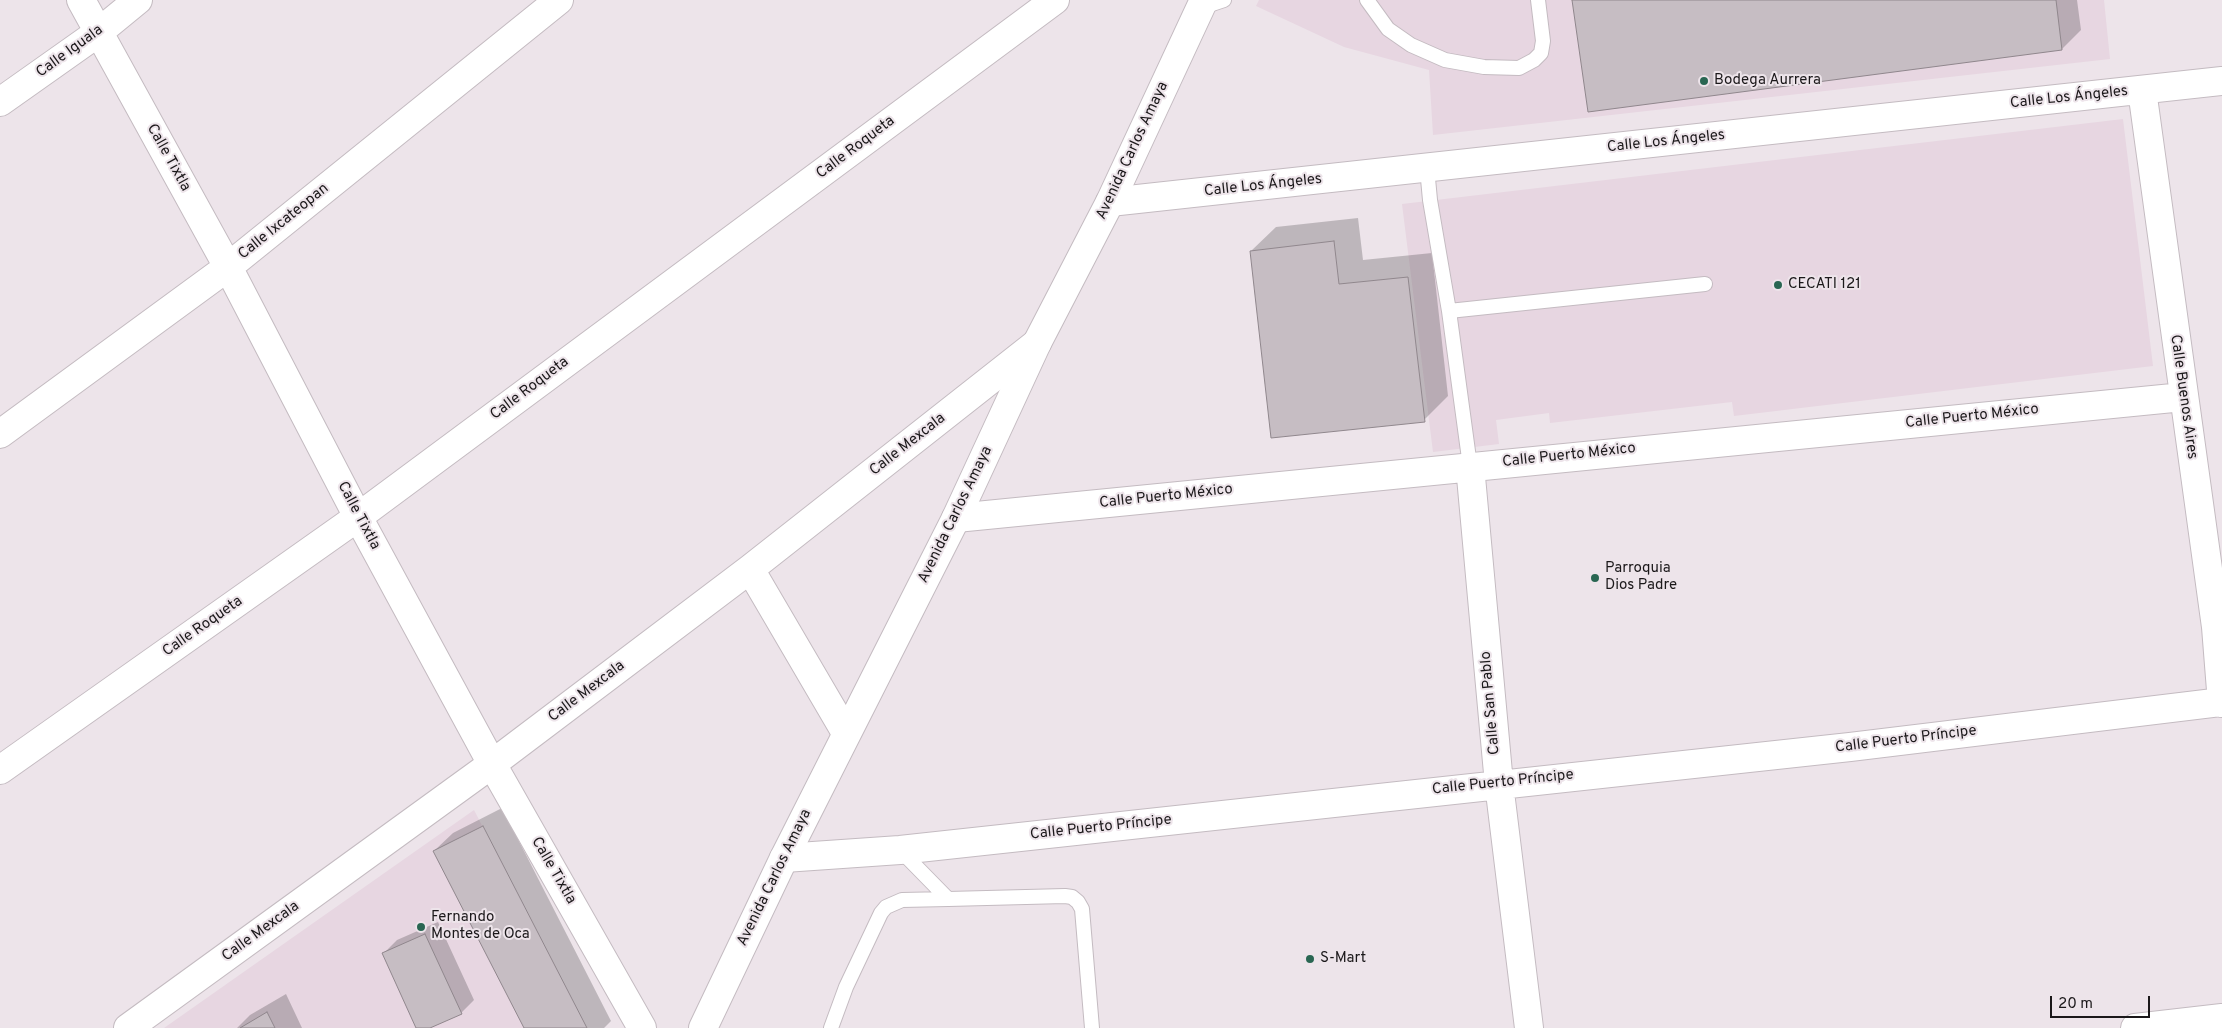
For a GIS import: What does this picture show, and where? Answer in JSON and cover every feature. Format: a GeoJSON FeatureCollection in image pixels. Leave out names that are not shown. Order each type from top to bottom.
{"type":"FeatureCollection","features":[{"type":"Feature","properties":{"kind":"street","name":"Calle Tixtla"},"geometry":{"type":"LineString","coordinates":[[81,0],[228,267],[358,517],[492,764],[642,1028]]}},
{"type":"Feature","properties":{"kind":"street","name":"Calle Iguala"},"geometry":{"type":"LineString","coordinates":[[0,102],[100,32],[138,0]]}},
{"type":"Feature","properties":{"kind":"street","name":"Calle Ixcateopan"},"geometry":{"type":"LineString","coordinates":[[0,434],[228,267],[559,0]]}},
{"type":"Feature","properties":{"kind":"street","name":"Calle Roqueta"},"geometry":{"type":"LineString","coordinates":[[0,770],[358,517],[1055,0]]}},
{"type":"Feature","properties":{"kind":"street","name":"Avenida Carlos Amaya"},"geometry":{"type":"LineString","coordinates":[[706,1025],[784,858],[956,518],[1037,343],[1110,202],[1205,2]]}},
{"type":"Feature","properties":{"kind":"street","name":"Calle Los Ángeles"},"geometry":{"type":"LineString","coordinates":[[1110,202],[2222,81]]}},
{"type":"Feature","properties":{"kind":"street","name":"Calle Buenos Aires"},"geometry":{"type":"LineString","coordinates":[[2142,90],[2183,396],[2219,624],[2222,703]]}},
{"type":"Feature","properties":{"kind":"street","name":"Calle Mexcala"},"geometry":{"type":"LineString","coordinates":[[128,1028],[492,764],[750,569],[1037,343]]}},
{"type":"Feature","properties":{"kind":"street","name":"Calle Puerto México"},"geometry":{"type":"LineString","coordinates":[[956,518],[2183,396]]}},
{"type":"Feature","properties":{"kind":"street","name":"Calle San Pablo"},"geometry":{"type":"LineString","coordinates":[[1470,466],[1499,784],[1529,1028]]}},
{"type":"Feature","properties":{"kind":"street"},"geometry":{"type":"LineString","coordinates":[[750,569],[846,733]]}},
{"type":"Feature","properties":{"kind":"street","name":"Calle Puerto Príncipe"},"geometry":{"type":"LineString","coordinates":[[784,858],[900,850],[1850,747],[2222,703]]}},
{"type":"Feature","properties":{"kind":"street"},"geometry":{"type":"LineString","coordinates":[[2135,1028],[2222,1018]]}},
{"type":"Feature","properties":{"kind":"lane"},"geometry":{"type":"LineString","coordinates":[[1367,0],[1388,30],[1411,45],[1446,60],[1484,67],[1519,68],[1534,60],[1541,53],[1543,41],[1538,0]]}},
{"type":"Feature","properties":{"kind":"lane"},"geometry":{"type":"LineString","coordinates":[[1427,168],[1430,200],[1449,311],[1470,466]]}},
{"type":"Feature","properties":{"kind":"lane"},"geometry":{"type":"LineString","coordinates":[[1449,311],[1705,284]]}},
{"type":"Feature","properties":{"kind":"lane"},"geometry":{"type":"LineString","coordinates":[[900,850],[948,899]]}},
{"type":"Feature","properties":{"kind":"lane"},"geometry":{"type":"LineString","coordinates":[[831,1028],[846,987],[881,913],[886,907],[902,900],[1065,896],[1078,902],[1082,909],[1092,1028]]}},
{"type":"Feature","properties":{"kind":"shaded area"},"geometry":{"type":"Polygon","coordinates":[[[1259,0],[2104,0],[2110,59],[1433,135],[1429,70],[1344,47],[1256,6],[1259,0]]]}},
{"type":"Feature","properties":{"kind":"shaded area","name":"CECATI 121"},"geometry":{"type":"Polygon","coordinates":[[[2123,119],[2153,366],[1734,416],[1732,402],[1550,423],[1549,413],[1496,420],[1499,444],[1433,452],[1402,204],[2123,119]]]}},
{"type":"Feature","properties":{"kind":"shaded area","name":"Fernando Montes de Oca"},"geometry":{"type":"Polygon","coordinates":[[[474,810],[587,1028],[164,1028],[474,810]]]}},
{"type":"Feature","properties":{"kind":"building","name":"Bodega Aurrera"},"geometry":{"type":"Polygon","coordinates":[[[1572,0],[2056,0],[2062,50],[1588,112],[1572,0]]]}},
{"type":"Feature","properties":{"kind":"building"},"geometry":{"type":"Polygon","coordinates":[[[1334,241],[1339,284],[1408,277],[1425,422],[1271,438],[1250,251],[1334,241]]]}},
{"type":"Feature","properties":{"kind":"building"},"geometry":{"type":"Polygon","coordinates":[[[483,826],[587,1028],[524,1028],[433,851],[483,826]]]}},
{"type":"Feature","properties":{"kind":"building"},"geometry":{"type":"Polygon","coordinates":[[[425,934],[462,1014],[430,1028],[416,1028],[382,953],[425,934]]]}},
{"type":"Feature","properties":{"kind":"building"},"geometry":{"type":"Polygon","coordinates":[[[267,1012],[275,1028],[240,1028],[267,1012]]]}},
{"type":"Feature","properties":{"kind":"place","name":"Bodega Aurrera"},"geometry":{"type":"Point","coordinates":[1704,81]}},
{"type":"Feature","properties":{"kind":"place","name":"CECATI 121"},"geometry":{"type":"Point","coordinates":[1778,285]}},
{"type":"Feature","properties":{"kind":"place","name":"Parroquia Dios Padre"},"geometry":{"type":"Point","coordinates":[1595,578]}},
{"type":"Feature","properties":{"kind":"place","name":"Fernando Montes de Oca"},"geometry":{"type":"Point","coordinates":[421,927]}},
{"type":"Feature","properties":{"kind":"place","name":"S-Mart"},"geometry":{"type":"Point","coordinates":[1310,959]}}]}
